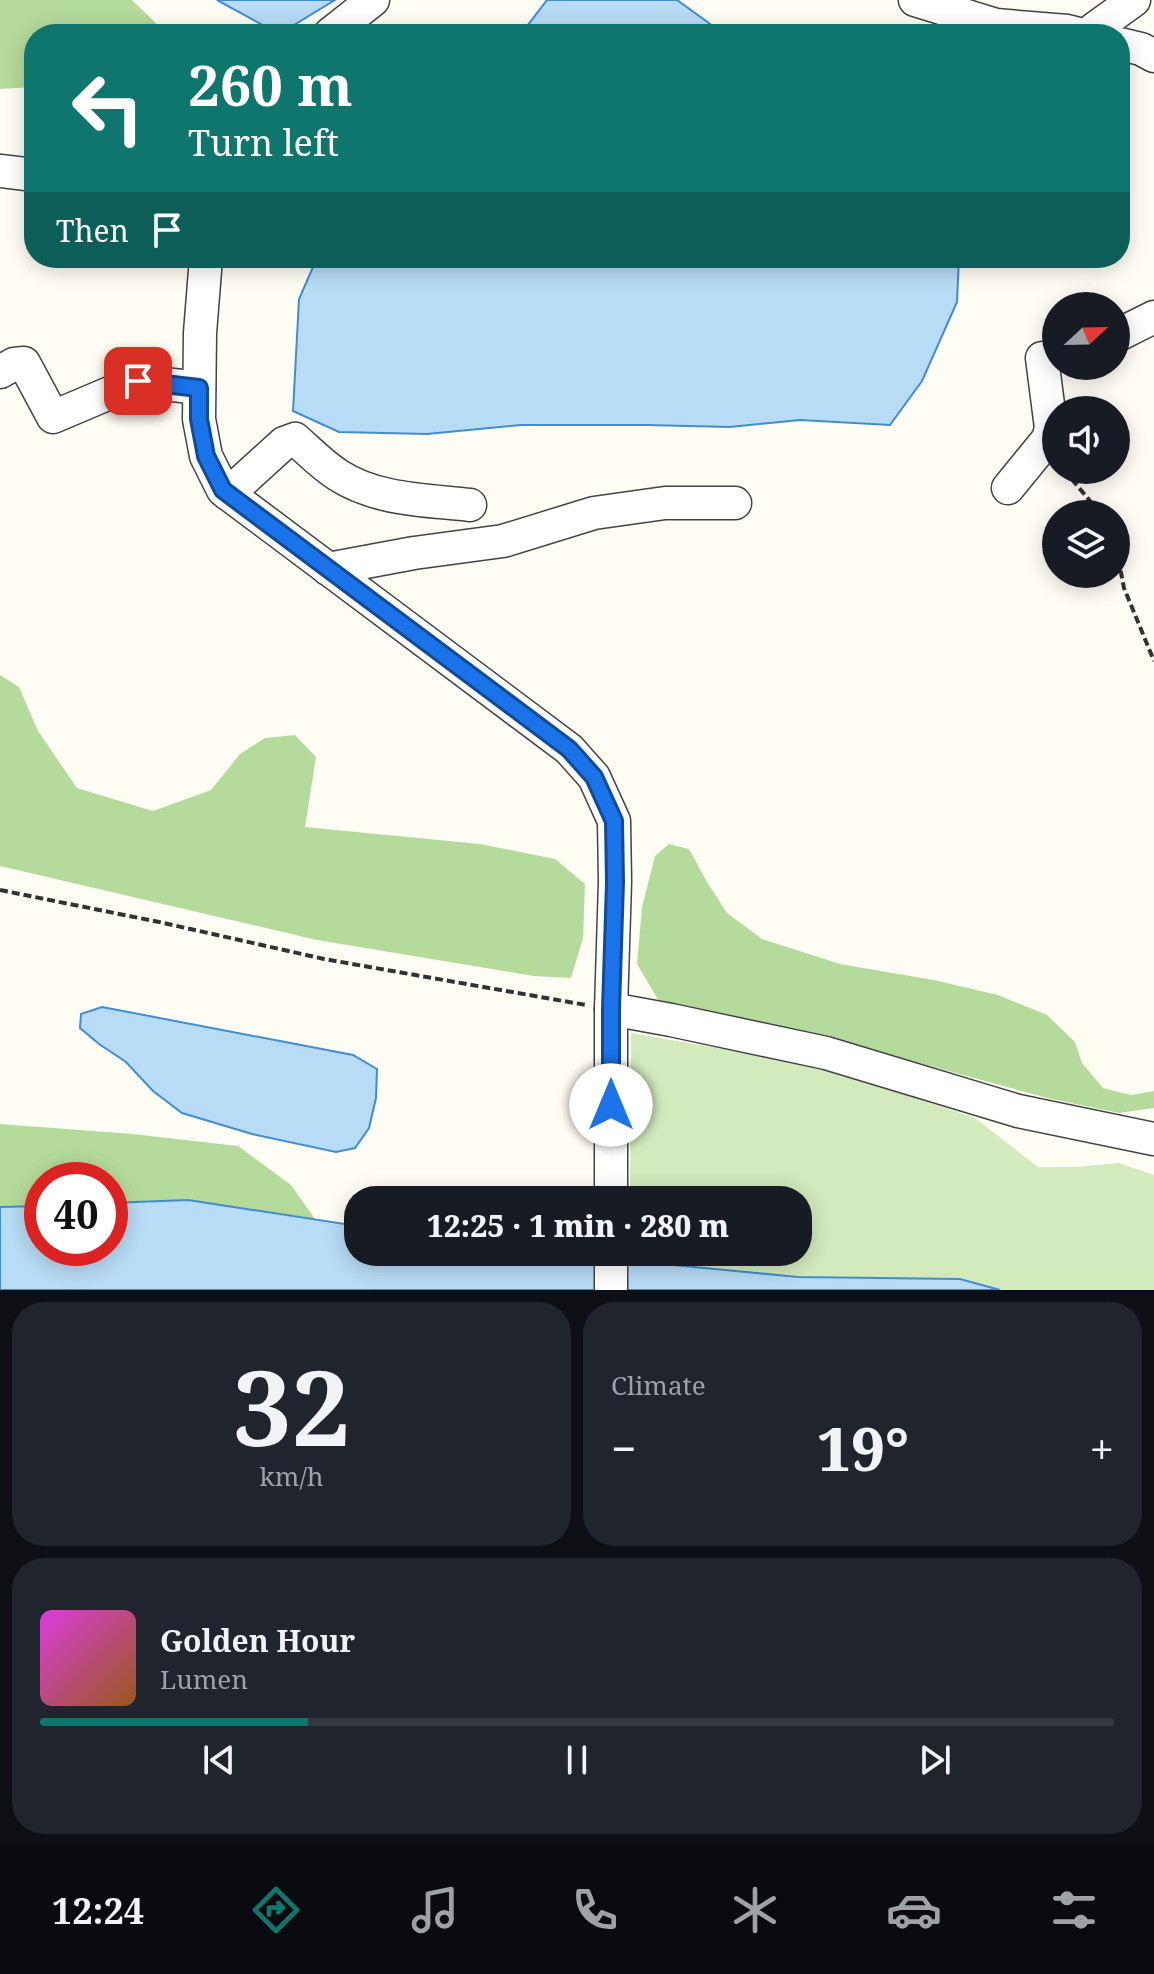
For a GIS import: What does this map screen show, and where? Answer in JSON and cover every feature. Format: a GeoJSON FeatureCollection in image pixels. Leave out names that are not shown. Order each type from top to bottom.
{"type":"FeatureCollection","features":[{"type":"Feature","properties":{"kind":"street"},"geometry":{"type":"LineString","coordinates":[[343,24],[373,0]]}},
{"type":"Feature","properties":{"kind":"street"},"geometry":{"type":"LineString","coordinates":[[915,0],[993,24]]}},
{"type":"Feature","properties":{"kind":"street"},"geometry":{"type":"LineString","coordinates":[[1101,24],[1134,0]]}},
{"type":"Feature","properties":{"kind":"street"},"geometry":{"type":"LineString","coordinates":[[1130,46],[1154,56]]}},
{"type":"Feature","properties":{"kind":"street"},"geometry":{"type":"LineString","coordinates":[[0,171],[24,174]]}},
{"type":"Feature","properties":{"kind":"street"},"geometry":{"type":"LineString","coordinates":[[205,268],[200,333],[199,419],[206,456],[223,490],[569,749],[594,777],[614,821],[611,1186]]}},
{"type":"Feature","properties":{"kind":"street"},"geometry":{"type":"LineString","coordinates":[[1130,329],[1154,317]]}},
{"type":"Feature","properties":{"kind":"street"},"geometry":{"type":"LineString","coordinates":[[0,372],[14,364],[24,363],[53,417],[138,381],[199,388]]}},
{"type":"Feature","properties":{"kind":"street"},"geometry":{"type":"LineString","coordinates":[[1008,488],[1048,439],[1051,428],[1045,380]]}},
{"type":"Feature","properties":{"kind":"street"},"geometry":{"type":"LineString","coordinates":[[228,494],[284,443],[295,439],[338,475],[370,491],[470,505]]}},
{"type":"Feature","properties":{"kind":"street"},"geometry":{"type":"LineString","coordinates":[[328,569],[503,541],[594,513],[665,503],[735,503]]}},
{"type":"Feature","properties":{"kind":"street"},"geometry":{"type":"LineString","coordinates":[[611,1009],[826,1053],[1018,1111],[1154,1139]]}},
{"type":"Feature","properties":{"kind":"street"},"geometry":{"type":"LineString","coordinates":[[611,1266],[611,1290]]}},
{"type":"Feature","properties":{"kind":"path"},"geometry":{"type":"LineString","coordinates":[[1076,484],[1089,500]]}},
{"type":"Feature","properties":{"kind":"path"},"geometry":{"type":"LineString","coordinates":[[1124,588],[1154,661]]}},
{"type":"Feature","properties":{"kind":"path"},"geometry":{"type":"LineString","coordinates":[[0,890],[324,959],[611,1009]]}},
{"type":"Feature","properties":{"kind":"green space"},"geometry":{"type":"Polygon","coordinates":[[[0,0],[132,0],[157,24],[24,24],[24,88],[0,89],[0,0]]]}},
{"type":"Feature","properties":{"kind":"green space"},"geometry":{"type":"Polygon","coordinates":[[[0,675],[19,687],[38,731],[77,788],[153,811],[211,790],[240,754],[265,738],[295,735],[316,757],[305,827],[480,844],[555,859],[585,884],[583,938],[571,978],[534,976],[317,940],[0,866],[0,675]]]}},
{"type":"Feature","properties":{"kind":"green space"},"geometry":{"type":"Polygon","coordinates":[[[669,844],[689,849],[727,913],[762,939],[840,964],[998,995],[1047,1015],[1075,1042],[1082,1063],[1103,1088],[1131,1095],[1154,1091],[1154,1108],[1119,1113],[1047,1098],[820,1036],[660,1003],[637,964],[642,907],[655,856],[669,844]]]}},
{"type":"Feature","properties":{"kind":"green space"},"geometry":{"type":"Polygon","coordinates":[[[631,1033],[816,1065],[975,1118],[1038,1167],[1119,1163],[1154,1175],[1154,1290],[1000,1290],[960,1279],[798,1277],[682,1266],[812,1266],[812,1186],[630,1186],[631,1033]]]}},
{"type":"Feature","properties":{"kind":"green space"},"geometry":{"type":"Polygon","coordinates":[[[0,1124],[238,1146],[291,1185],[315,1219],[188,1200],[128,1202],[128,1162],[24,1162],[24,1206],[0,1207],[0,1124]]]}},
{"type":"Feature","properties":{"kind":"water"},"geometry":{"type":"Polygon","coordinates":[[[217,0],[335,0],[295,24],[261,24],[217,0]]]}},
{"type":"Feature","properties":{"kind":"water"},"geometry":{"type":"Polygon","coordinates":[[[547,0],[677,0],[710,24],[529,24],[547,0]]]}},
{"type":"Feature","properties":{"kind":"water"},"geometry":{"type":"Polygon","coordinates":[[[313,268],[959,268],[957,302],[922,381],[890,425],[800,420],[730,427],[521,425],[427,434],[339,432],[293,411],[299,299],[313,268]]]}},
{"type":"Feature","properties":{"kind":"water"},"geometry":{"type":"Polygon","coordinates":[[[102,1007],[353,1055],[377,1069],[376,1098],[369,1128],[355,1148],[336,1152],[252,1134],[182,1113],[153,1091],[126,1062],[80,1028],[81,1014],[102,1007]]]}},
{"type":"Feature","properties":{"kind":"water"},"geometry":{"type":"Polygon","coordinates":[[[188,1200],[344,1224],[344,1266],[684,1266],[798,1277],[960,1279],[1000,1290],[0,1290],[0,1207],[24,1206],[24,1266],[128,1266],[128,1202],[188,1200]]]}},
{"type":"Feature","properties":{"kind":"route"},"geometry":{"type":"LineString","coordinates":[[138,381],[199,388],[199,419],[206,456],[223,490],[569,749],[594,777],[614,821],[611,1105]]}}]}
